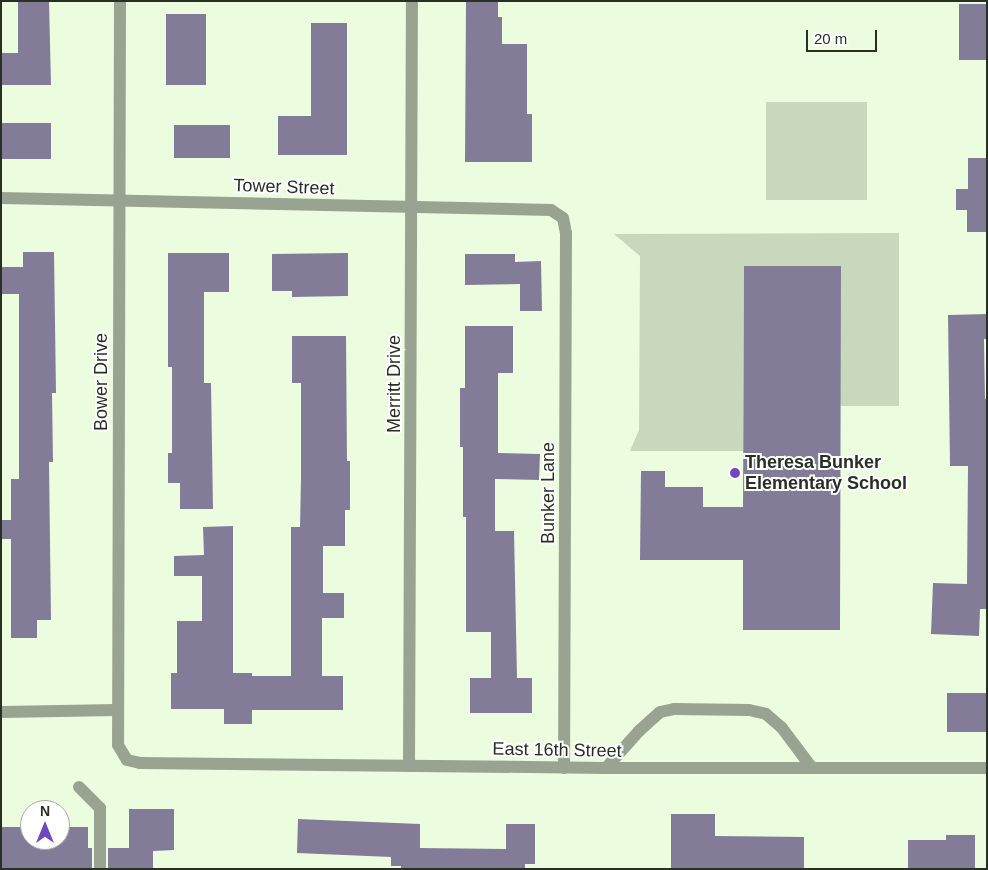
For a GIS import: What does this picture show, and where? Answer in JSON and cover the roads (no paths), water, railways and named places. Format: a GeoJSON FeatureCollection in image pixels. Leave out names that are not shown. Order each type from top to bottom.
{"type":"FeatureCollection","features":[{"type":"Feature","properties":{"kind":"street","name":"Bower Drive"},"geometry":{"type":"LineString","coordinates":[[120,1],[118,745],[127,760]]}},
{"type":"Feature","properties":{"kind":"street","name":"Merritt Drive"},"geometry":{"type":"LineString","coordinates":[[410,766],[412,1]]}},
{"type":"Feature","properties":{"kind":"street","name":"Tower Street"},"geometry":{"type":"LineString","coordinates":[[1,198],[412,209],[551,210],[562,218]]}},
{"type":"Feature","properties":{"kind":"street","name":"Bunker Lane"},"geometry":{"type":"LineString","coordinates":[[562,218],[566,233],[564,768]]}},
{"type":"Feature","properties":{"kind":"street"},"geometry":{"type":"LineString","coordinates":[[606,768],[660,712],[674,709],[749,710],[766,714],[782,728],[812,768]]}},
{"type":"Feature","properties":{"kind":"street"},"geometry":{"type":"LineString","coordinates":[[1,712],[118,710]]}},
{"type":"Feature","properties":{"kind":"street","name":"East 16th Street"},"geometry":{"type":"LineString","coordinates":[[127,760],[140,763],[564,768],[987,768]]}},
{"type":"Feature","properties":{"kind":"street"},"geometry":{"type":"LineString","coordinates":[[79,787],[100,808],[100,869]]}},
{"type":"Feature","properties":{"kind":"place","name":"Theresa Bunker Elementary School"},"geometry":{"type":"Point","coordinates":[735,473]}}]}
